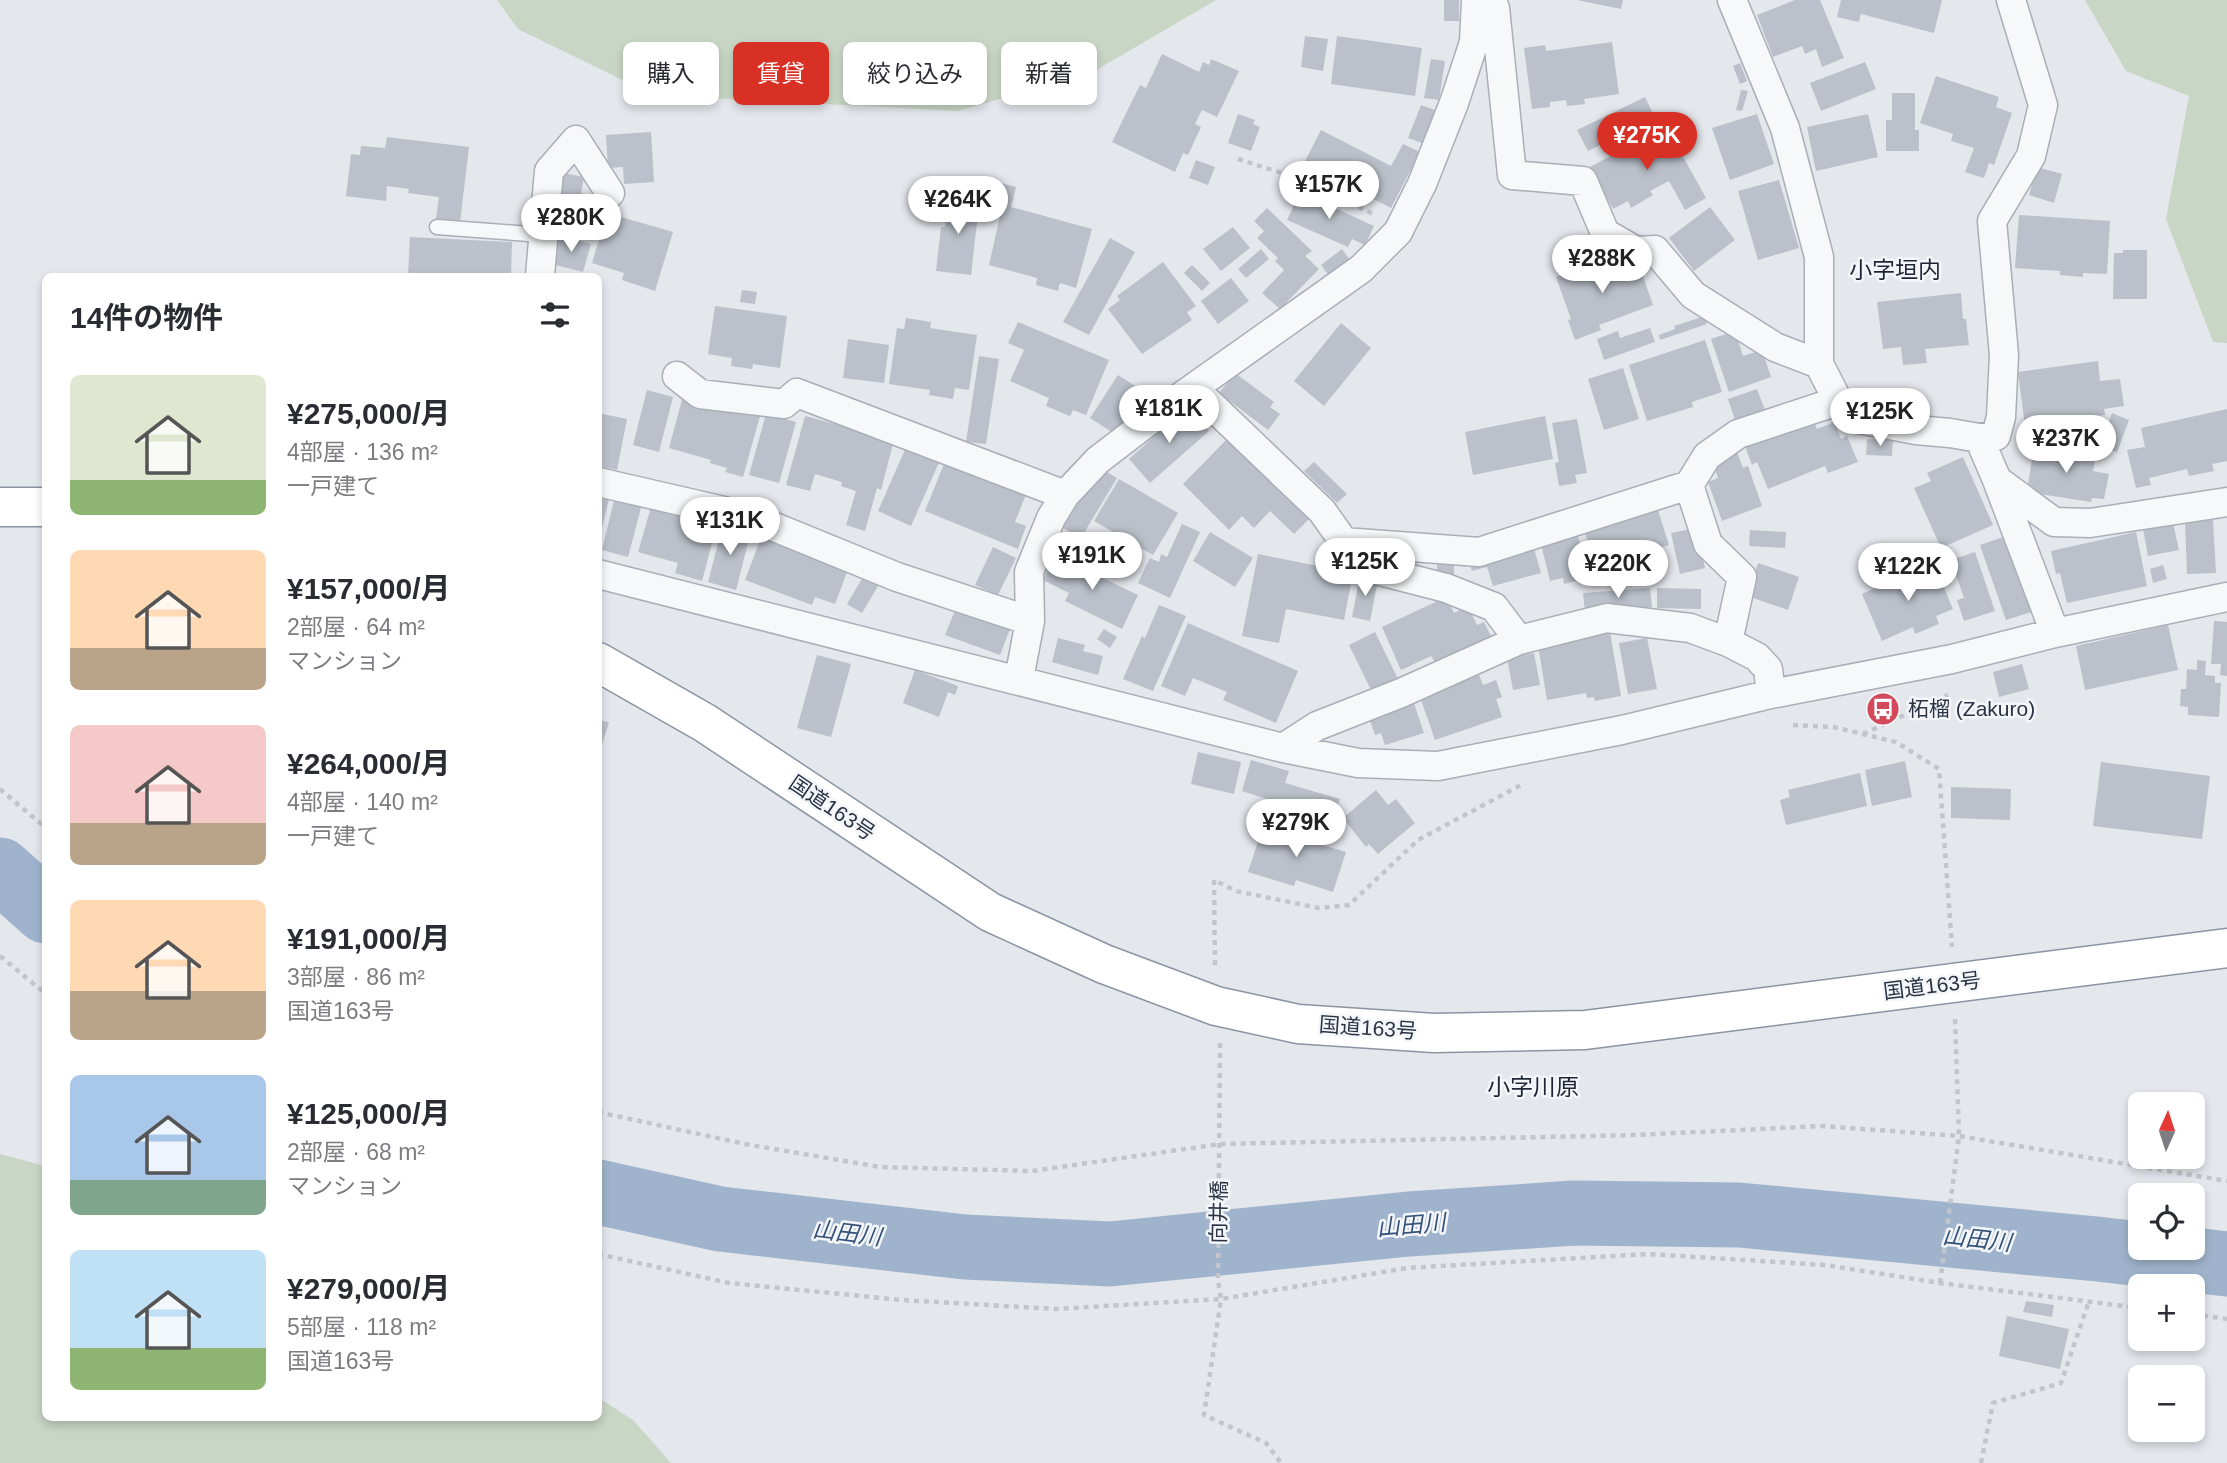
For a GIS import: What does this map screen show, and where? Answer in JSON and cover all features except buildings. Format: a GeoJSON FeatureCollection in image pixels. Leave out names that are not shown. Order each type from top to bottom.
{"type":"FeatureCollection","features":[{"type":"Feature","properties":{"kind":"highway"},"geometry":{"type":"LineString","coordinates":[[0,507],[42,507]]}},
{"type":"Feature","properties":{"kind":"highway","name":"国道163号"},"geometry":{"type":"LineString","coordinates":[[602,664],[705,723],[990,912],[1104,964],[1218,1006],[1298,1024],[1434,1033],[1585,1030],[2227,948]]}},
{"type":"Feature","properties":{"kind":"street"},"geometry":{"type":"LineString","coordinates":[[1019,679],[1030,621],[1029,572],[1051,518],[1065,495],[1098,460],[1175,401],[1362,269],[1398,232],[1422,184],[1454,103],[1474,42],[1476,0]]}},
{"type":"Feature","properties":{"kind":"street"},"geometry":{"type":"LineString","coordinates":[[1491,0],[1495,8],[1512,175],[1584,181],[1605,233],[1636,251],[1655,250],[1693,295],[1775,347],[1819,364]]}},
{"type":"Feature","properties":{"kind":"street"},"geometry":{"type":"LineString","coordinates":[[1732,0],[1785,128],[1819,257],[1819,364],[1838,401],[1858,419],[1979,438],[1996,436],[2001,417],[2004,355],[1992,221],[2031,156],[2043,105],[2011,0]]}},
{"type":"Feature","properties":{"kind":"street"},"geometry":{"type":"LineString","coordinates":[[540,273],[549,171],[576,140],[610,193]]}},
{"type":"Feature","properties":{"kind":"street"},"geometry":{"type":"LineString","coordinates":[[677,376],[700,394],[784,404],[797,393],[1065,495]]}},
{"type":"Feature","properties":{"kind":"street"},"geometry":{"type":"LineString","coordinates":[[1175,401],[1208,402],[1322,511],[1356,559],[1372,569],[1446,588],[1494,607],[1519,640]]}},
{"type":"Feature","properties":{"kind":"street"},"geometry":{"type":"LineString","coordinates":[[1344,542],[1479,552],[1689,485],[1707,456],[1738,434],[1838,401]]}},
{"type":"Feature","properties":{"kind":"street"},"geometry":{"type":"LineString","coordinates":[[1979,438],[2055,633]]}},
{"type":"Feature","properties":{"kind":"street"},"geometry":{"type":"LineString","coordinates":[[1997,480],[2054,522],[2090,523],[2227,502]]}},
{"type":"Feature","properties":{"kind":"street"},"geometry":{"type":"LineString","coordinates":[[602,483],[750,517],[897,577],[1030,621]]}},
{"type":"Feature","properties":{"kind":"street"},"geometry":{"type":"LineString","coordinates":[[1689,485],[1708,544],[1742,577],[1728,642]]}},
{"type":"Feature","properties":{"kind":"street"},"geometry":{"type":"LineString","coordinates":[[602,575],[1283,748],[1358,763],[1438,766],[1622,730],[1771,694],[1952,659],[2055,633],[2227,597]]}},
{"type":"Feature","properties":{"kind":"street"},"geometry":{"type":"LineString","coordinates":[[1283,748],[1317,726],[1401,693],[1519,640],[1607,618],[1690,628],[1728,642],[1757,657],[1768,669],[1771,694]]}},
{"type":"Feature","properties":{"kind":"lane"},"geometry":{"type":"LineString","coordinates":[[437,226],[597,231]]}},
{"type":"Feature","properties":{"kind":"path"},"geometry":{"type":"LineString","coordinates":[[1238,159],[1301,179],[1387,221],[1398,232]]}},
{"type":"Feature","properties":{"kind":"path"},"geometry":{"type":"LineString","coordinates":[[1863,734],[1962,689],[1952,659]]}},
{"type":"Feature","properties":{"kind":"path"},"geometry":{"type":"LineString","coordinates":[[1787,724],[1833,727],[1896,742],[1939,769],[1954,983],[1959,1136],[1940,1283]]}},
{"type":"Feature","properties":{"kind":"path","name":"向井橋"},"geometry":{"type":"LineString","coordinates":[[1281,1463],[1266,1443],[1204,1415],[1221,1299],[1218,1280],[1220,1144],[1214,880],[1236,891],[1320,908],[1349,905],[1418,840],[1532,780]]}},
{"type":"Feature","properties":{"kind":"path"},"geometry":{"type":"LineString","coordinates":[[0,789],[42,825]]}},
{"type":"Feature","properties":{"kind":"path"},"geometry":{"type":"LineString","coordinates":[[0,956],[42,991]]}},
{"type":"Feature","properties":{"kind":"path"},"geometry":{"type":"LineString","coordinates":[[602,1113],[745,1144],[880,1167],[1032,1171],[1220,1144],[1636,1135],[1822,1125],[1959,1136],[2227,1181]]}},
{"type":"Feature","properties":{"kind":"path"},"geometry":{"type":"LineString","coordinates":[[602,1255],[729,1283],[902,1300],[1056,1310],[1221,1299],[1407,1268],[1648,1254],[1825,1265],[1940,1283],[2128,1306]]}},
{"type":"Feature","properties":{"kind":"path"},"geometry":{"type":"LineString","coordinates":[[1981,1463],[1993,1403],[2061,1383],[2089,1301]]}},
{"type":"Feature","properties":{"kind":"path"},"geometry":{"type":"LineString","coordinates":[[2205,1316],[2227,1319]]}},
{"type":"Feature","properties":{"kind":"green space"},"geometry":{"type":"Polygon","coordinates":[[[497,0],[1216,0],[1097,70],[1097,42],[1001,42],[1001,99],[987,103],[987,42],[843,42],[843,105],[829,104],[829,42],[733,42],[733,99],[719,98],[719,42],[623,42],[623,80],[518,29],[497,0]]]}},
{"type":"Feature","properties":{"kind":"green space"},"geometry":{"type":"Polygon","coordinates":[[[2085,0],[2227,0],[2227,343],[2213,342],[2166,219],[2189,96],[2126,71],[2085,0]]]}},
{"type":"Feature","properties":{"kind":"green space"},"geometry":{"type":"Polygon","coordinates":[[[844,105],[979,105],[958,111],[844,105]]]}},
{"type":"Feature","properties":{"kind":"green space"},"geometry":{"type":"Polygon","coordinates":[[[0,1154],[42,1165],[42,1421],[602,1421],[602,1400],[633,1420],[671,1463],[0,1463],[0,1154]]]}},
{"type":"Feature","properties":{"kind":"waterway","name":"山田川"},"geometry":{"type":"LineString","coordinates":[[0,870],[42,907]]}},
{"type":"Feature","properties":{"kind":"waterway","name":"山田川"},"geometry":{"type":"LineString","coordinates":[[602,1193],[720,1219],[965,1247],[1110,1254],[1409,1224],[1574,1213],[1739,1215],[2227,1264]]}},
{"type":"Feature","properties":{"kind":"place","name":"柘榴 (Zakuro)"},"geometry":{"type":"Point","coordinates":[1883,709]}},
{"type":"Feature","properties":{"kind":"district","name":"小字垣内"},"geometry":{"type":"Point","coordinates":[1895,270]}},
{"type":"Feature","properties":{"kind":"district","name":"小字川原"},"geometry":{"type":"Point","coordinates":[1533,1087]}}]}
